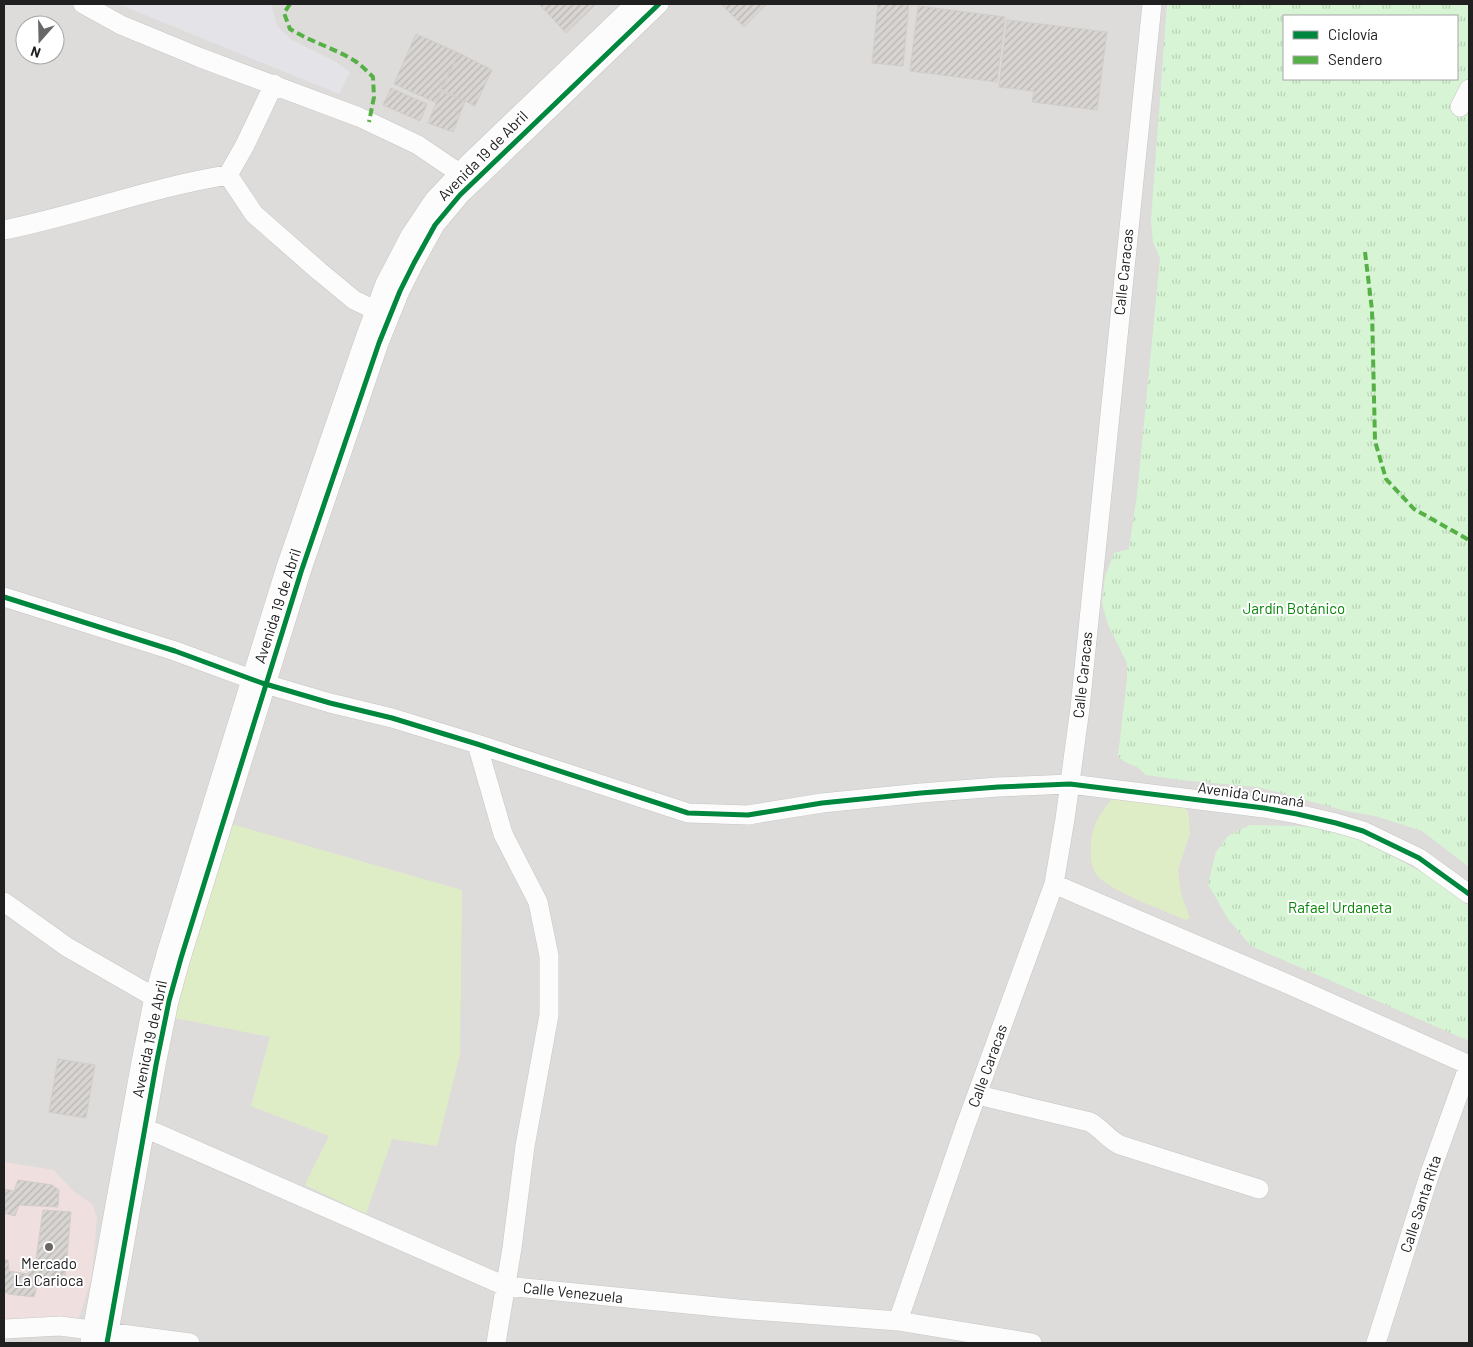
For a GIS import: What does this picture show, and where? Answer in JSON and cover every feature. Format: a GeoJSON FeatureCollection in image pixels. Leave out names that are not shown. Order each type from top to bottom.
{"type":"FeatureCollection","features":[{"type":"Feature","properties":{"kind":"street"},"geometry":{"type":"LineString","coordinates":[[82,4],[130,28],[201,58],[359,117],[418,145],[459,173]]}},
{"type":"Feature","properties":{"kind":"street","name":"Avenida 19 de Abril"},"geometry":{"type":"LineString","coordinates":[[100,1337],[176,974],[259,682],[286,567],[375,310],[399,256],[422,216],[434,200],[459,173],[635,4]]}},
{"type":"Feature","properties":{"kind":"street","name":"Avenida 19 de Abril"},"geometry":{"type":"LineString","coordinates":[[100,1337],[140,1062],[154,997],[166,954],[259,682],[301,572],[380,343],[400,291],[424,244],[446,210],[659,4]]}},
{"type":"Feature","properties":{"kind":"street","name":"Calle Caracas"},"geometry":{"type":"LineString","coordinates":[[898,1321],[1054,884],[1080,708],[1152,4]]}},
{"type":"Feature","properties":{"kind":"street"},"geometry":{"type":"LineString","coordinates":[[228,175],[245,145],[274,84]]}},
{"type":"Feature","properties":{"kind":"street"},"geometry":{"type":"LineString","coordinates":[[1460,107],[1469,89]]}},
{"type":"Feature","properties":{"kind":"street"},"geometry":{"type":"LineString","coordinates":[[4,230],[41,222],[194,180],[228,175]]}},
{"type":"Feature","properties":{"kind":"street"},"geometry":{"type":"LineString","coordinates":[[228,175],[254,214],[354,300],[375,310]]}},
{"type":"Feature","properties":{"kind":"street","name":"Avenida Cumaná"},"geometry":{"type":"LineString","coordinates":[[4,597],[175,650],[259,682],[330,703],[392,718],[688,813],[748,815],[822,804],[921,793],[1028,785],[1070,784],[1264,808],[1336,823],[1363,831],[1419,858],[1469,894]]}},
{"type":"Feature","properties":{"kind":"street"},"geometry":{"type":"LineString","coordinates":[[477,744],[503,834],[538,902],[549,956],[549,1015],[525,1146],[512,1248],[496,1343]]}},
{"type":"Feature","properties":{"kind":"street"},"geometry":{"type":"LineString","coordinates":[[1054,884],[1290,985],[1469,1065]]}},
{"type":"Feature","properties":{"kind":"street"},"geometry":{"type":"LineString","coordinates":[[4,902],[67,946],[154,997]]}},
{"type":"Feature","properties":{"kind":"street","name":"Calle Santa Rita"},"geometry":{"type":"LineString","coordinates":[[1376,1343],[1430,1173],[1469,1065]]}},
{"type":"Feature","properties":{"kind":"street"},"geometry":{"type":"LineString","coordinates":[[978,1095],[1090,1122],[1101,1128],[1111,1141],[1120,1146],[1259,1189]]}},
{"type":"Feature","properties":{"kind":"street","name":"Calle Venezuela"},"geometry":{"type":"LineString","coordinates":[[145,1128],[505,1286],[738,1309],[898,1321],[1032,1343]]}},
{"type":"Feature","properties":{"kind":"street"},"geometry":{"type":"LineString","coordinates":[[4,1329],[60,1326],[100,1337],[190,1343]]}},
{"type":"Feature","properties":{"kind":"shaded area"},"geometry":{"type":"Polygon","coordinates":[[[4,4],[1469,4],[1469,1343],[4,1343],[4,4]]]}},
{"type":"Feature","properties":{"kind":"shaded area"},"geometry":{"type":"Polygon","coordinates":[[[118,4],[271,4],[277,26],[292,40],[334,61],[350,72],[339,94],[118,4]]]}},
{"type":"Feature","properties":{"kind":"shaded area","name":"Mercado La Carioca"},"geometry":{"type":"Polygon","coordinates":[[[4,1162],[54,1170],[72,1190],[92,1204],[97,1217],[92,1276],[80,1315],[73,1328],[4,1329],[4,1162]]]}},
{"type":"Feature","properties":{"kind":"green space","name":"Jardín Botánico"},"geometry":{"type":"Polygon","coordinates":[[[1167,4],[1469,4],[1469,867],[1422,831],[1375,816],[1346,811],[1258,787],[1146,775],[1137,767],[1125,762],[1118,756],[1127,679],[1127,663],[1108,625],[1102,603],[1105,577],[1114,553],[1129,549],[1137,495],[1160,258],[1153,242],[1151,220],[1167,4]]]}},
{"type":"Feature","properties":{"kind":"green space"},"geometry":{"type":"Polygon","coordinates":[[[1117,794],[1178,797],[1188,812],[1190,833],[1178,870],[1181,894],[1190,918],[1186,920],[1125,894],[1103,881],[1095,872],[1091,858],[1093,831],[1103,811],[1117,794]]]}},
{"type":"Feature","properties":{"kind":"green space"},"geometry":{"type":"Polygon","coordinates":[[[228,823],[462,890],[460,1054],[437,1146],[392,1139],[366,1214],[305,1185],[329,1136],[251,1106],[270,1037],[170,1017],[228,823]]]}},
{"type":"Feature","properties":{"kind":"green space","name":"Rafael Urdaneta"},"geometry":{"type":"Polygon","coordinates":[[[1250,825],[1323,827],[1369,843],[1439,882],[1469,906],[1469,1041],[1251,946],[1228,919],[1208,884],[1216,852],[1228,836],[1250,825]]]}},
{"type":"Feature","properties":{"kind":"building"},"geometry":{"type":"Polygon","coordinates":[[[539,4],[596,4],[566,33],[539,4]]]}},
{"type":"Feature","properties":{"kind":"building"},"geometry":{"type":"Polygon","coordinates":[[[721,4],[767,4],[744,27],[721,4]]]}},
{"type":"Feature","properties":{"kind":"building"},"geometry":{"type":"Polygon","coordinates":[[[878,4],[909,4],[903,66],[872,63],[878,4]]]}},
{"type":"Feature","properties":{"kind":"building"},"geometry":{"type":"Polygon","coordinates":[[[918,6],[1005,17],[997,82],[910,71],[918,6]]]}},
{"type":"Feature","properties":{"kind":"building"},"geometry":{"type":"Polygon","coordinates":[[[1007,20],[1107,32],[1097,110],[1032,102],[1034,91],[999,87],[1007,20]]]}},
{"type":"Feature","properties":{"kind":"building"},"geometry":{"type":"Polygon","coordinates":[[[416,34],[459,53],[437,103],[394,84],[416,34]]]}},
{"type":"Feature","properties":{"kind":"building"},"geometry":{"type":"Polygon","coordinates":[[[459,53],[492,70],[475,106],[441,89],[459,53]]]}},
{"type":"Feature","properties":{"kind":"building"},"geometry":{"type":"Polygon","coordinates":[[[391,88],[427,104],[420,121],[383,105],[391,88]]]}},
{"type":"Feature","properties":{"kind":"building"},"geometry":{"type":"Polygon","coordinates":[[[441,91],[465,101],[453,132],[428,123],[441,91]]]}},
{"type":"Feature","properties":{"kind":"building"},"geometry":{"type":"Polygon","coordinates":[[[58,1059],[95,1065],[86,1118],[49,1112],[58,1059]]]}},
{"type":"Feature","properties":{"kind":"building"},"geometry":{"type":"Polygon","coordinates":[[[18,1180],[52,1185],[59,1190],[58,1207],[19,1205],[15,1216],[4,1213],[4,1189],[14,1191],[18,1180]]]}},
{"type":"Feature","properties":{"kind":"building"},"geometry":{"type":"Polygon","coordinates":[[[43,1210],[71,1212],[65,1279],[39,1279],[34,1297],[8,1294],[4,1291],[4,1260],[8,1260],[9,1271],[27,1274],[35,1266],[43,1210]]]}},
{"type":"Feature","properties":{"kind":"marked path"},"geometry":{"type":"LineString","coordinates":[[290,4],[284,13],[290,29],[355,61],[373,77],[374,97],[369,122]]}},
{"type":"Feature","properties":{"kind":"marked path"},"geometry":{"type":"LineString","coordinates":[[1365,252],[1372,310],[1375,441],[1386,479],[1414,509],[1469,540]]}},
{"type":"Feature","properties":{"kind":"cycle path"},"geometry":{"type":"LineString","coordinates":[[107,1343],[169,1001],[301,572],[379,343],[400,291],[435,225],[460,195],[659,4]]}},
{"type":"Feature","properties":{"kind":"cycle path"},"geometry":{"type":"LineString","coordinates":[[4,597],[175,651],[262,683],[330,703],[392,718],[688,813],[748,815],[822,803],[921,793],[1070,784],[1264,808],[1336,823],[1363,831],[1419,858],[1469,894]]}},
{"type":"Feature","properties":{"kind":"place","name":"Mercado La Carioca"},"geometry":{"type":"Point","coordinates":[49,1247]}}]}
